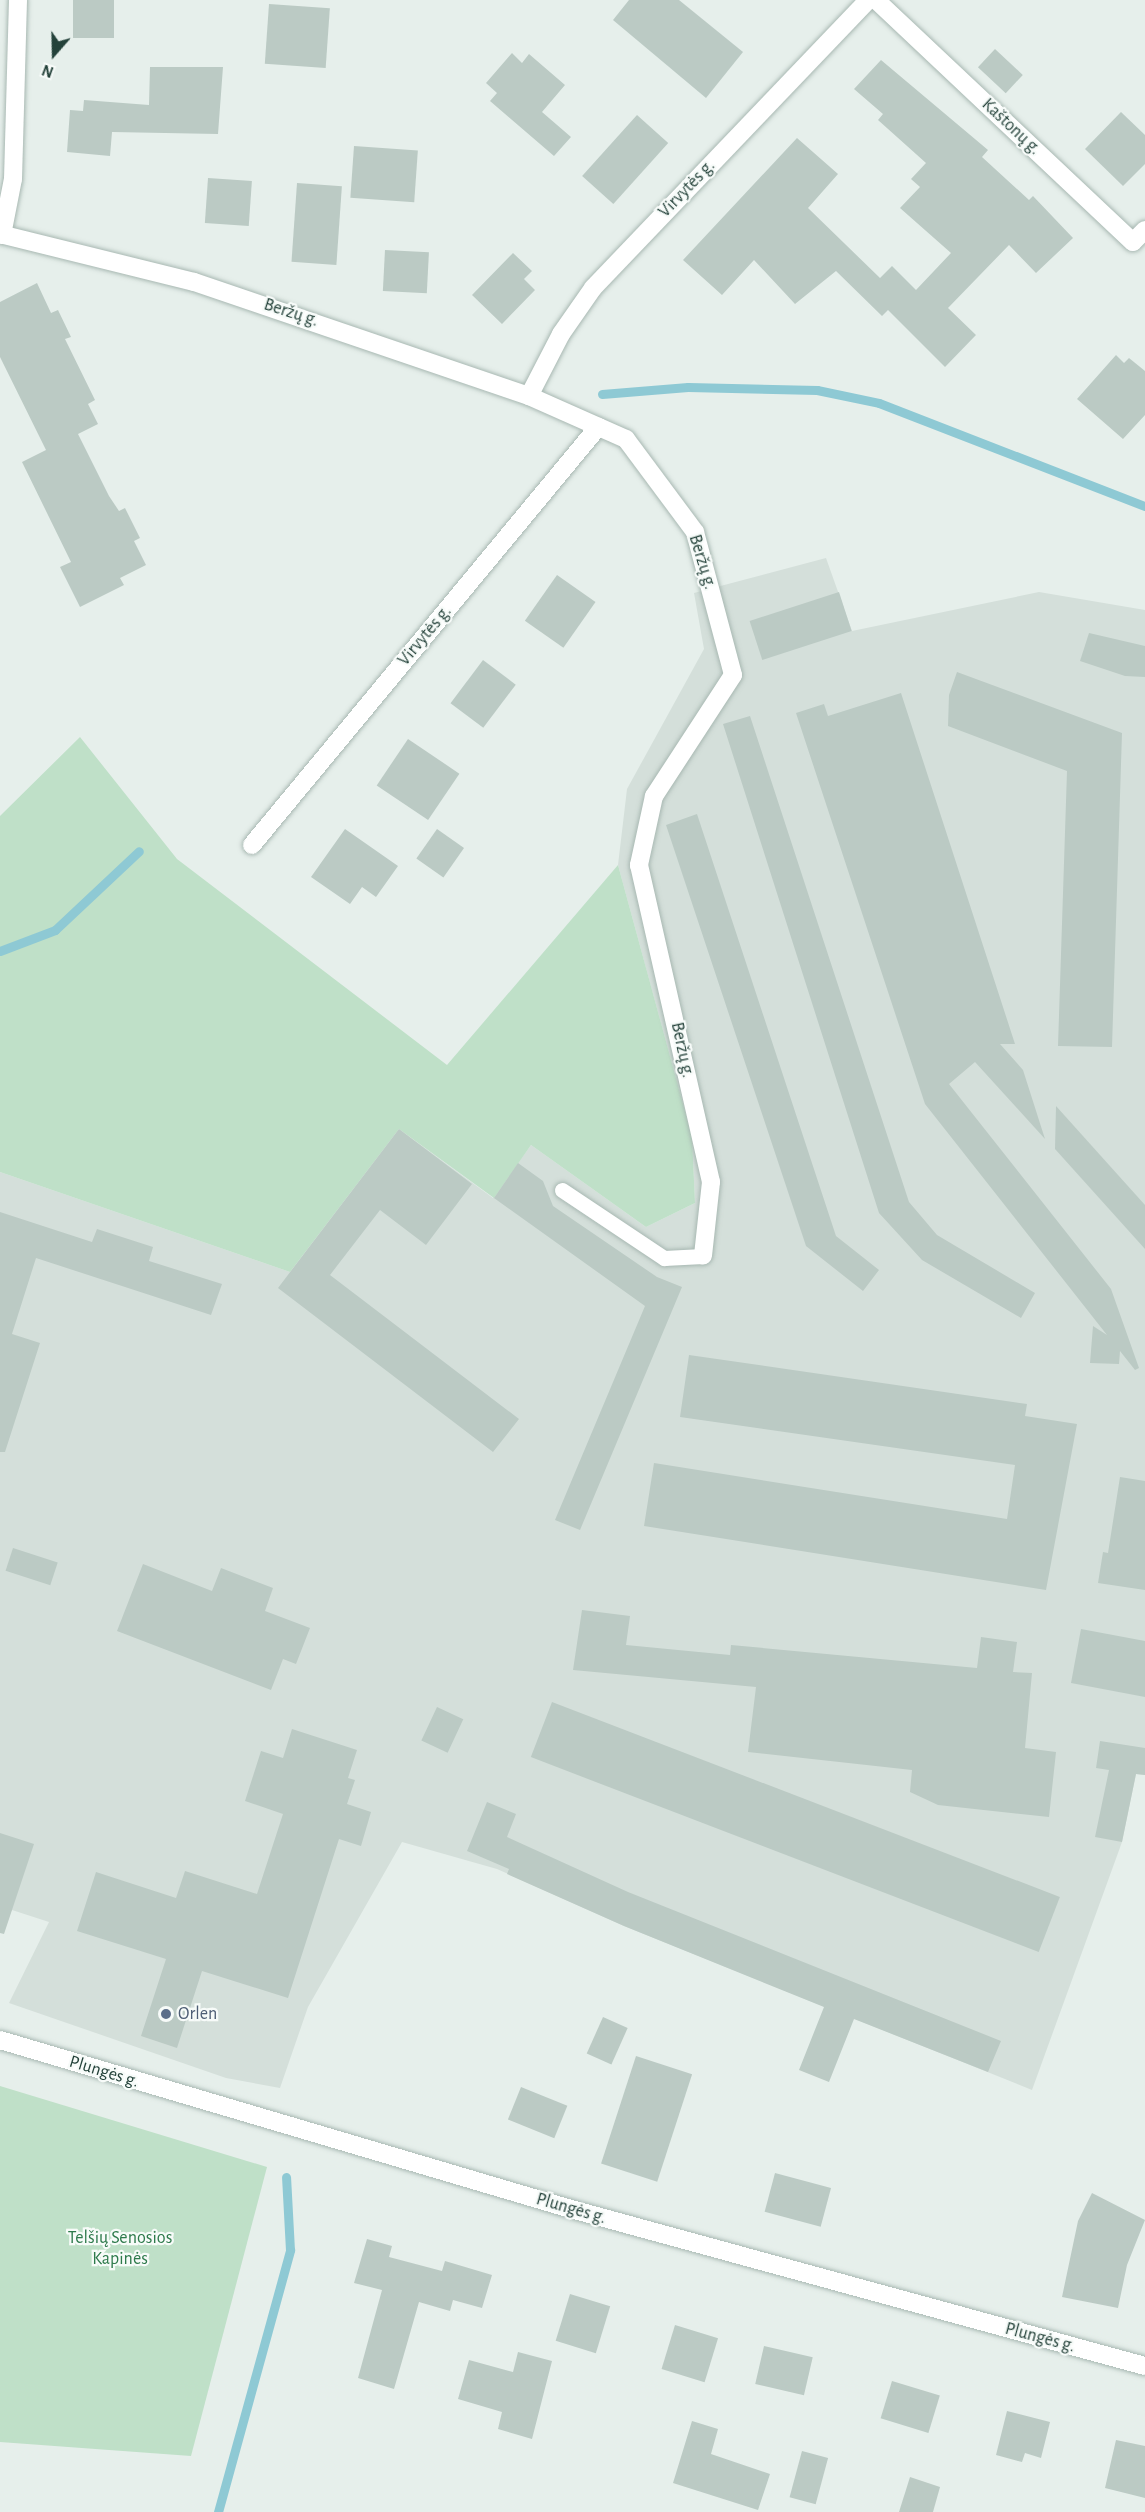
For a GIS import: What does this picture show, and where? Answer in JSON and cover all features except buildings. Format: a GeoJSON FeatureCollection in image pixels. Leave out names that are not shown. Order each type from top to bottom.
{"type":"FeatureCollection","features":[{"type":"Feature","properties":{"kind":"street"},"geometry":{"type":"LineString","coordinates":[[1,234],[13,179],[18,0]]}},
{"type":"Feature","properties":{"kind":"street","name":"Virvytės g."},"geometry":{"type":"LineString","coordinates":[[529,396],[561,334],[593,288],[868,0]]}},
{"type":"Feature","properties":{"kind":"street","name":"Kaštonų g."},"geometry":{"type":"LineString","coordinates":[[876,0],[1133,242],[1145,230]]}},
{"type":"Feature","properties":{"kind":"street","name":"Beržų g."},"geometry":{"type":"LineString","coordinates":[[1,234],[194,282],[529,396],[626,440],[695,532],[733,675],[654,796],[639,865],[711,1182],[703,1256]]}},
{"type":"Feature","properties":{"kind":"street","name":"Virvytės g."},"geometry":{"type":"LineString","coordinates":[[252,845],[598,427]]}},
{"type":"Feature","properties":{"kind":"street","name":"Plungės g."},"geometry":{"type":"LineString","coordinates":[[0,2040],[571,2209],[1145,2366]]}},
{"type":"Feature","properties":{"kind":"lane"},"geometry":{"type":"LineString","coordinates":[[562,1190],[664,1258],[703,1256]]}},
{"type":"Feature","properties":{"kind":"shaded area"},"geometry":{"type":"Polygon","coordinates":[[[826,558],[852,631],[1039,592],[1145,610],[1145,1775],[1136,1774],[1122,1842],[1032,2090],[624,1926],[497,1869],[402,1842],[308,2007],[280,2088],[226,2078],[9,2003],[49,1922],[12,1910],[0,1926],[0,1172],[290,1272],[399,1129],[493,1198],[531,1145],[646,1227],[695,1203],[692,1138],[618,865],[627,789],[704,649],[694,593],[826,558]]]}},
{"type":"Feature","properties":{"kind":"green space"},"geometry":{"type":"Polygon","coordinates":[[[80,737],[177,859],[447,1065],[618,865],[692,1137],[695,1203],[646,1227],[531,1145],[494,1198],[399,1129],[290,1272],[0,1172],[0,816],[80,737]]]}},
{"type":"Feature","properties":{"kind":"green space","name":"Telšių Senosios Kapinės"},"geometry":{"type":"Polygon","coordinates":[[[0,2086],[267,2167],[191,2456],[0,2442],[0,2086]]]}},
{"type":"Feature","properties":{"kind":"waterway"},"geometry":{"type":"LineString","coordinates":[[602,394],[688,387],[817,390],[879,403],[1145,506]]}},
{"type":"Feature","properties":{"kind":"waterway"},"geometry":{"type":"LineString","coordinates":[[0,951],[55,930],[139,851]]}},
{"type":"Feature","properties":{"kind":"waterway"},"geometry":{"type":"LineString","coordinates":[[218,2512],[290,2250],[286,2177]]}},
{"type":"Feature","properties":{"kind":"place","name":"Orlen"},"geometry":{"type":"Point","coordinates":[166,2014]}}]}
